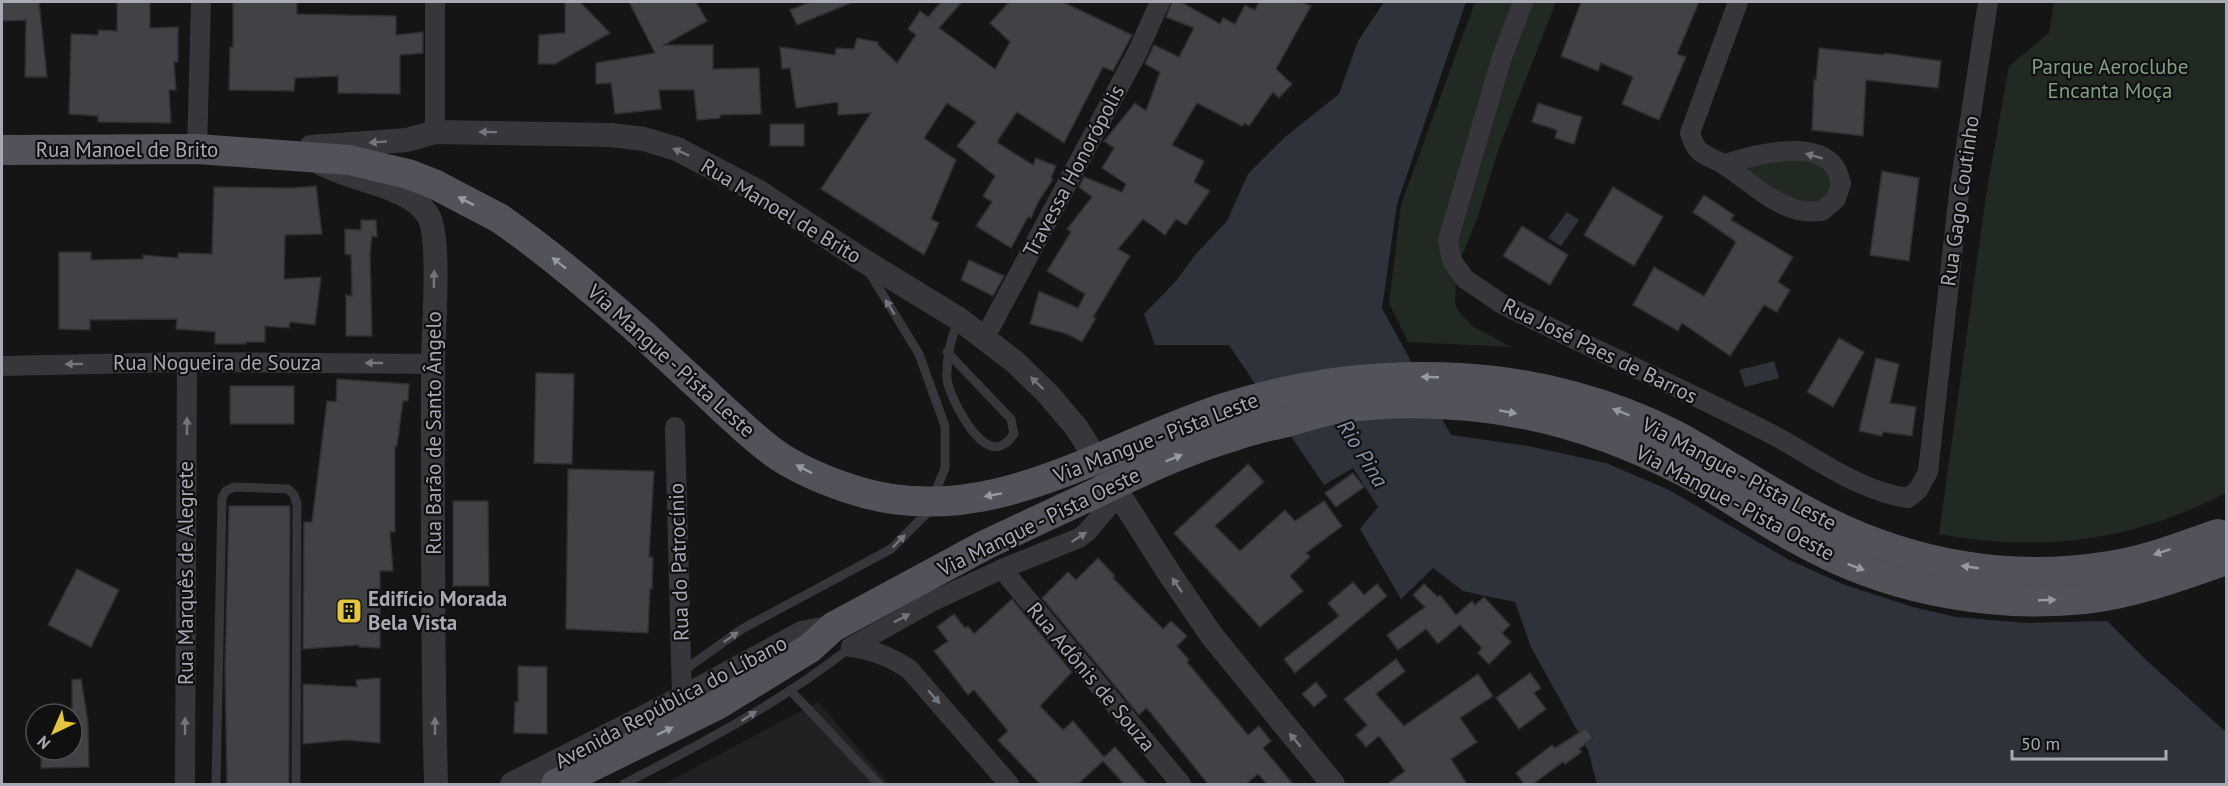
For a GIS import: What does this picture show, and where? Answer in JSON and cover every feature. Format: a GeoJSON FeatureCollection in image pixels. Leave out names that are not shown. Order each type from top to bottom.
{"type":"FeatureCollection","features":[{"type":"Feature","properties":{"kind":"main road","name":"Rua Manoel de Brito"},"geometry":{"type":"LineString","coordinates":[[2,150],[197,149],[253,152],[349,160],[408,174],[434,184]]}},
{"type":"Feature","properties":{"kind":"main road","name":"Via Mangue - Pista Leste"},"geometry":{"type":"LineString","coordinates":[[434,184],[500,218],[603,298],[740,424],[779,456],[817,476],[857,491],[888,498],[949,501],[1004,493],[1050,478],[1221,409],[1255,399],[1299,387],[1351,380],[1414,376],[1466,378],[1518,384],[1574,396],[1616,410],[1673,434],[1826,522],[1895,549],[1947,564],[2023,573],[2079,570],[2113,566],[2224,541]]}},
{"type":"Feature","properties":{"kind":"main road","name":"Via Mangue - Pista Oeste"},"geometry":{"type":"LineString","coordinates":[[845,631],[985,545],[1172,459],[1232,436],[1340,408],[1405,404],[1471,406],[1553,420],[1617,441],[1685,472],[1819,551],[1860,568],[1918,587],[1979,598],[2085,599],[2178,577],[2224,541]]}},
{"type":"Feature","properties":{"kind":"main road","name":"Avenida República do Líbano"},"geometry":{"type":"LineString","coordinates":[[556,784],[717,705],[810,648],[845,631]]}},
{"type":"Feature","properties":{"kind":"main road"},"geometry":{"type":"LineString","coordinates":[[586,784],[624,751]]}},
{"type":"Feature","properties":{"kind":"street"},"geometry":{"type":"LineString","coordinates":[[197,149],[201,2]]}},
{"type":"Feature","properties":{"kind":"street"},"geometry":{"type":"LineString","coordinates":[[435,2],[435,132]]}},
{"type":"Feature","properties":{"kind":"street","name":"Travessa Honorópolis"},"geometry":{"type":"LineString","coordinates":[[984,339],[1138,51],[1160,2]]}},
{"type":"Feature","properties":{"kind":"street","name":"Rua José Paes de Barros"},"geometry":{"type":"LineString","coordinates":[[1524,2],[1502,57],[1448,240],[1452,261],[1465,279],[1502,304],[1777,438],[1845,476],[1889,495],[1908,498],[1918,490],[1928,472],[1935,401]]}},
{"type":"Feature","properties":{"kind":"street"},"geometry":{"type":"LineString","coordinates":[[1725,164],[1772,152],[1793,151],[1819,155],[1834,165],[1841,183],[1836,199],[1822,211],[1802,211],[1777,201],[1725,164],[1709,158],[1695,147],[1690,133],[1738,2]]}},
{"type":"Feature","properties":{"kind":"street","name":"Rua Gago Coutinho"},"geometry":{"type":"LineString","coordinates":[[1935,401],[1959,193],[1988,2]]}},
{"type":"Feature","properties":{"kind":"street","name":"Rua Manoel de Brito"},"geometry":{"type":"LineString","coordinates":[[253,152],[407,140],[435,132],[611,135],[644,139],[677,149],[759,192],[861,259],[959,319],[1014,362],[1047,393],[1076,427],[1168,573],[1212,636],[1333,784]]}},
{"type":"Feature","properties":{"kind":"street","name":"Rua Barão de Santo Ângelo"},"geometry":{"type":"LineString","coordinates":[[311,157],[332,169],[396,192],[416,202],[429,217],[435,239],[433,364],[436,784]]}},
{"type":"Feature","properties":{"kind":"street","name":"Rua Nogueira de Souza"},"geometry":{"type":"LineString","coordinates":[[2,366],[187,362],[433,364]]}},
{"type":"Feature","properties":{"kind":"street","name":"Rua Marquês de Alegrete"},"geometry":{"type":"LineString","coordinates":[[185,784],[187,362]]}},
{"type":"Feature","properties":{"kind":"street","name":"Rua do Patrocínio"},"geometry":{"type":"LineString","coordinates":[[675,427],[682,698]]}},
{"type":"Feature","properties":{"kind":"street","name":"Avenida República do Líbano"},"geometry":{"type":"LineString","coordinates":[[512,784],[682,698],[802,633],[845,631],[931,602],[1002,569],[1079,538],[1088,532],[1119,494]]}},
{"type":"Feature","properties":{"kind":"street","name":"Rua Adônis de Souza"},"geometry":{"type":"LineString","coordinates":[[1002,569],[1181,784]]}},
{"type":"Feature","properties":{"kind":"street"},"geometry":{"type":"LineString","coordinates":[[845,631],[868,649],[889,656],[909,669],[1008,784]]}},
{"type":"Feature","properties":{"kind":"lane"},"geometry":{"type":"LineString","coordinates":[[682,671],[742,629],[891,549],[927,513],[945,468],[945,426],[919,354],[861,259]]}},
{"type":"Feature","properties":{"kind":"lane"},"geometry":{"type":"LineString","coordinates":[[947,352],[1011,419],[1014,434],[1008,442],[999,447],[991,446],[976,435],[966,422],[951,393],[947,380],[947,352],[959,319]]}},
{"type":"Feature","properties":{"kind":"lane"},"geometry":{"type":"LineString","coordinates":[[216,784],[222,498],[226,491],[234,487],[288,489],[294,495],[297,504],[296,784]]}},
{"type":"Feature","properties":{"kind":"lane"},"geometry":{"type":"LineString","coordinates":[[624,784],[734,726],[790,690],[845,631]]}},
{"type":"Feature","properties":{"kind":"lane"},"geometry":{"type":"LineString","coordinates":[[790,690],[879,784]]}},
{"type":"Feature","properties":{"kind":"shaded area"},"geometry":{"type":"Polygon","coordinates":[[[818,702],[889,784],[664,784],[818,702]]]}},
{"type":"Feature","properties":{"kind":"green space"},"geometry":{"type":"Polygon","coordinates":[[[1475,2],[1556,2],[1500,145],[1478,216],[1456,271],[1455,305],[1460,313],[1472,326],[1511,347],[1408,342],[1389,303],[1401,205],[1475,2]]]}},
{"type":"Feature","properties":{"kind":"green space","name":"Parque Aeroclube Encanta Moça"},"geometry":{"type":"Polygon","coordinates":[[[2054,2],[2226,2],[2226,493],[2156,522],[2086,539],[2014,542],[1977,540],[1939,534],[1987,189],[2009,66],[2049,33],[2054,2]]]}},
{"type":"Feature","properties":{"kind":"green space"},"geometry":{"type":"Polygon","coordinates":[[[1806,157],[1835,172],[1826,202],[1800,205],[1735,164],[1806,157]]]}},
{"type":"Feature","properties":{"kind":"water","name":"Rio Pina"},"geometry":{"type":"Polygon","coordinates":[[[1384,2],[1466,2],[1397,204],[1382,308],[1451,435],[1528,446],[1606,463],[1669,490],[1789,560],[1845,585],[1913,607],[1956,617],[2026,623],[2107,621],[2147,661],[2226,732],[2226,784],[1597,784],[1588,750],[1531,647],[1515,602],[1463,591],[1433,568],[1401,599],[1360,529],[1378,507],[1353,468],[1324,485],[1229,345],[1155,345],[1144,314],[1176,281],[1195,255],[1227,221],[1248,174],[1285,137],[1339,94],[1358,41],[1384,2]]]}},
{"type":"Feature","properties":{"kind":"water"},"geometry":{"type":"Polygon","coordinates":[[[1567,212],[1579,220],[1561,246],[1548,238],[1567,212]]]}},
{"type":"Feature","properties":{"kind":"water"},"geometry":{"type":"Polygon","coordinates":[[[1774,361],[1779,378],[1745,387],[1739,370],[1774,361]]]}},
{"type":"Feature","properties":{"kind":"building"},"geometry":{"type":"Polygon","coordinates":[[[2,2],[39,2],[47,77],[25,77],[26,20],[2,21],[2,2]]]}},
{"type":"Feature","properties":{"kind":"building"},"geometry":{"type":"Polygon","coordinates":[[[117,2],[150,2],[150,28],[178,27],[178,62],[174,62],[176,90],[169,90],[171,123],[98,122],[98,116],[69,114],[71,34],[98,35],[98,30],[117,31],[117,2]]]}},
{"type":"Feature","properties":{"kind":"building"},"geometry":{"type":"Polygon","coordinates":[[[233,2],[297,2],[297,14],[396,16],[396,35],[423,32],[423,53],[400,55],[400,94],[338,93],[338,76],[295,78],[294,91],[229,90],[230,47],[233,47],[233,2]]]}},
{"type":"Feature","properties":{"kind":"building"},"geometry":{"type":"Polygon","coordinates":[[[565,2],[580,2],[610,33],[555,64],[538,64],[539,35],[565,33],[565,2]]]}},
{"type":"Feature","properties":{"kind":"building"},"geometry":{"type":"Polygon","coordinates":[[[629,2],[696,2],[707,21],[664,45],[713,45],[713,69],[759,68],[761,114],[720,115],[720,118],[697,120],[694,90],[659,90],[661,109],[615,114],[611,83],[596,84],[596,63],[655,53],[629,2]]]}},
{"type":"Feature","properties":{"kind":"building"},"geometry":{"type":"Polygon","coordinates":[[[810,2],[853,2],[797,25],[790,10],[810,2]]]}},
{"type":"Feature","properties":{"kind":"building"},"geometry":{"type":"Polygon","coordinates":[[[941,2],[962,2],[939,28],[995,69],[1010,42],[990,23],[1009,2],[1063,2],[1132,35],[1113,71],[1103,67],[1064,143],[1017,112],[998,140],[998,143],[1033,165],[1036,158],[1056,166],[1051,178],[1053,179],[1011,248],[976,226],[992,202],[983,196],[995,176],[957,146],[976,122],[947,103],[924,138],[956,160],[931,219],[939,223],[924,255],[821,189],[871,113],[838,115],[838,102],[796,108],[790,68],[782,69],[780,47],[835,55],[836,48],[854,49],[857,38],[878,42],[878,45],[897,63],[916,35],[908,29],[920,11],[928,17],[941,2]]]}},
{"type":"Feature","properties":{"kind":"building"},"geometry":{"type":"Polygon","coordinates":[[[1172,2],[1181,2],[1220,24],[1223,18],[1235,24],[1245,5],[1255,10],[1259,2],[1302,2],[1311,6],[1276,69],[1292,84],[1279,98],[1273,92],[1249,126],[1245,123],[1242,126],[1197,103],[1172,145],[1204,161],[1194,182],[1210,191],[1186,225],[1176,219],[1165,235],[1143,219],[1118,249],[1130,256],[1093,317],[1096,318],[1082,342],[1067,334],[1030,324],[1039,291],[1078,308],[1085,294],[1047,271],[1071,232],[1067,229],[1092,197],[1079,187],[1084,177],[1122,192],[1126,184],[1102,168],[1114,148],[1104,141],[1135,103],[1146,111],[1160,72],[1145,64],[1154,45],[1179,57],[1194,28],[1166,17],[1172,2]]]}},
{"type":"Feature","properties":{"kind":"building"},"geometry":{"type":"Polygon","coordinates":[[[1581,2],[1699,2],[1677,54],[1686,57],[1659,120],[1622,104],[1633,77],[1601,63],[1598,71],[1561,56],[1581,2]]]}},
{"type":"Feature","properties":{"kind":"building"},"geometry":{"type":"Polygon","coordinates":[[[1819,48],[1884,55],[1885,53],[1941,61],[1938,88],[1866,80],[1863,136],[1812,130],[1814,80],[1816,80],[1819,48]]]}},
{"type":"Feature","properties":{"kind":"building"},"geometry":{"type":"Polygon","coordinates":[[[1538,103],[1582,117],[1574,144],[1555,138],[1557,130],[1532,122],[1538,103]]]}},
{"type":"Feature","properties":{"kind":"building"},"geometry":{"type":"Polygon","coordinates":[[[770,124],[804,124],[804,146],[770,146],[770,124]]]}},
{"type":"Feature","properties":{"kind":"building"},"geometry":{"type":"Polygon","coordinates":[[[1882,171],[1919,178],[1909,261],[1870,255],[1882,171]]]}},
{"type":"Feature","properties":{"kind":"building"},"geometry":{"type":"Polygon","coordinates":[[[316,186],[322,234],[285,235],[284,279],[321,277],[315,325],[290,322],[289,328],[265,326],[265,342],[246,342],[246,344],[215,344],[215,332],[176,329],[177,319],[90,320],[90,330],[59,329],[59,252],[91,252],[91,260],[143,259],[143,255],[178,258],[178,253],[212,254],[214,187],[316,186]]]}},
{"type":"Feature","properties":{"kind":"building"},"geometry":{"type":"Polygon","coordinates":[[[1613,187],[1663,217],[1634,266],[1584,235],[1613,187]]]}},
{"type":"Feature","properties":{"kind":"building"},"geometry":{"type":"Polygon","coordinates":[[[1704,195],[1734,215],[1731,220],[1793,257],[1778,282],[1790,290],[1777,312],[1764,305],[1730,356],[1682,323],[1678,331],[1633,305],[1654,267],[1704,296],[1736,242],[1693,212],[1704,195]]]}},
{"type":"Feature","properties":{"kind":"building"},"geometry":{"type":"Polygon","coordinates":[[[361,220],[376,220],[377,237],[372,236],[370,254],[372,336],[346,336],[346,295],[352,296],[351,255],[345,254],[345,229],[361,230],[361,220]]]}},
{"type":"Feature","properties":{"kind":"building"},"geometry":{"type":"Polygon","coordinates":[[[1522,226],[1568,255],[1550,285],[1503,256],[1522,226]]]}},
{"type":"Feature","properties":{"kind":"building"},"geometry":{"type":"Polygon","coordinates":[[[969,260],[1004,276],[993,296],[961,280],[969,260]]]}},
{"type":"Feature","properties":{"kind":"building"},"geometry":{"type":"Polygon","coordinates":[[[1839,338],[1864,352],[1833,407],[1807,392],[1839,338]]]}},
{"type":"Feature","properties":{"kind":"building"},"geometry":{"type":"Polygon","coordinates":[[[1876,358],[1899,364],[1890,403],[1916,407],[1912,436],[1883,432],[1882,436],[1859,431],[1876,358]]]}},
{"type":"Feature","properties":{"kind":"building"},"geometry":{"type":"Polygon","coordinates":[[[536,373],[574,374],[572,464],[534,463],[536,373]]]}},
{"type":"Feature","properties":{"kind":"building"},"geometry":{"type":"Polygon","coordinates":[[[337,379],[409,384],[408,401],[403,401],[397,446],[395,446],[395,532],[390,532],[393,571],[380,571],[380,648],[359,647],[359,645],[303,649],[304,522],[312,522],[327,401],[336,402],[337,379]]]}},
{"type":"Feature","properties":{"kind":"building"},"geometry":{"type":"Polygon","coordinates":[[[230,386],[294,386],[294,424],[230,424],[230,386]]]}},
{"type":"Feature","properties":{"kind":"building"},"geometry":{"type":"Polygon","coordinates":[[[1248,464],[1264,482],[1215,526],[1240,551],[1285,510],[1295,521],[1324,501],[1342,526],[1306,553],[1310,557],[1290,576],[1303,591],[1260,627],[1174,533],[1248,464]]]}},
{"type":"Feature","properties":{"kind":"building"},"geometry":{"type":"Polygon","coordinates":[[[568,469],[654,471],[649,557],[653,557],[652,589],[650,589],[648,633],[566,629],[568,469]]]}},
{"type":"Feature","properties":{"kind":"building"},"geometry":{"type":"Polygon","coordinates":[[[1353,473],[1364,487],[1336,507],[1325,493],[1353,473]]]}},
{"type":"Feature","properties":{"kind":"building"},"geometry":{"type":"Polygon","coordinates":[[[453,501],[488,501],[489,586],[453,586],[453,501]]]}},
{"type":"Feature","properties":{"kind":"building"},"geometry":{"type":"Polygon","coordinates":[[[229,506],[290,506],[289,784],[227,784],[225,667],[229,506]]]}},
{"type":"Feature","properties":{"kind":"building"},"geometry":{"type":"Polygon","coordinates":[[[1098,558],[1115,576],[1113,578],[1163,629],[1171,621],[1187,636],[1177,646],[1189,660],[1187,662],[1248,735],[1259,726],[1271,741],[1263,748],[1293,784],[1267,784],[1258,774],[1246,784],[1208,784],[1150,712],[1146,708],[1139,715],[1042,598],[1068,572],[1076,580],[1098,558]]]}},
{"type":"Feature","properties":{"kind":"building"},"geometry":{"type":"Polygon","coordinates":[[[77,569],[119,590],[91,647],[48,625],[77,569]]]}},
{"type":"Feature","properties":{"kind":"building"},"geometry":{"type":"Polygon","coordinates":[[[1353,582],[1364,595],[1377,584],[1387,596],[1295,673],[1284,659],[1339,616],[1328,603],[1353,582]]]}},
{"type":"Feature","properties":{"kind":"building"},"geometry":{"type":"Polygon","coordinates":[[[1424,584],[1438,597],[1440,595],[1456,615],[1472,601],[1475,605],[1484,597],[1510,625],[1502,633],[1511,642],[1489,664],[1478,653],[1482,648],[1460,625],[1438,644],[1426,629],[1398,650],[1387,635],[1425,607],[1413,595],[1424,584]]]}},
{"type":"Feature","properties":{"kind":"building"},"geometry":{"type":"Polygon","coordinates":[[[1012,599],[1072,672],[1040,706],[1063,730],[1073,721],[1104,757],[1115,747],[1147,784],[1124,784],[1103,761],[1078,784],[1040,784],[998,740],[1008,731],[974,690],[968,695],[934,651],[948,641],[937,627],[954,614],[965,628],[968,626],[974,634],[1012,599]]]}},
{"type":"Feature","properties":{"kind":"building"},"geometry":{"type":"Polygon","coordinates":[[[1396,659],[1405,671],[1376,694],[1404,726],[1478,674],[1493,696],[1460,718],[1477,742],[1451,759],[1467,784],[1387,784],[1405,771],[1379,736],[1366,747],[1356,735],[1367,725],[1344,699],[1396,659]]]}},
{"type":"Feature","properties":{"kind":"building"},"geometry":{"type":"Polygon","coordinates":[[[518,666],[547,667],[547,734],[514,733],[515,702],[518,702],[518,666]]]}},
{"type":"Feature","properties":{"kind":"building"},"geometry":{"type":"Polygon","coordinates":[[[1530,673],[1541,688],[1534,693],[1546,709],[1519,729],[1496,698],[1530,673]]]}},
{"type":"Feature","properties":{"kind":"building","name":"Edifício Morada Bela Vista"},"geometry":{"type":"Polygon","coordinates":[[[380,678],[380,743],[346,740],[303,744],[303,684],[357,687],[356,680],[380,678]]]}},
{"type":"Feature","properties":{"kind":"building"},"geometry":{"type":"Polygon","coordinates":[[[81,679],[88,722],[89,767],[41,768],[41,762],[84,762],[84,702],[72,702],[72,680],[81,679]]]}},
{"type":"Feature","properties":{"kind":"building"},"geometry":{"type":"Polygon","coordinates":[[[1316,682],[1327,696],[1314,707],[1302,694],[1316,682]]]}},
{"type":"Feature","properties":{"kind":"building"},"geometry":{"type":"Polygon","coordinates":[[[1586,728],[1593,738],[1579,749],[1582,752],[1565,764],[1563,762],[1533,784],[1524,784],[1516,773],[1552,745],[1555,748],[1586,728]]]}},
{"type":"Feature","properties":{"kind":"place","name":"Edifício Morada Bela Vista"},"geometry":{"type":"Point","coordinates":[349,611]}}]}
